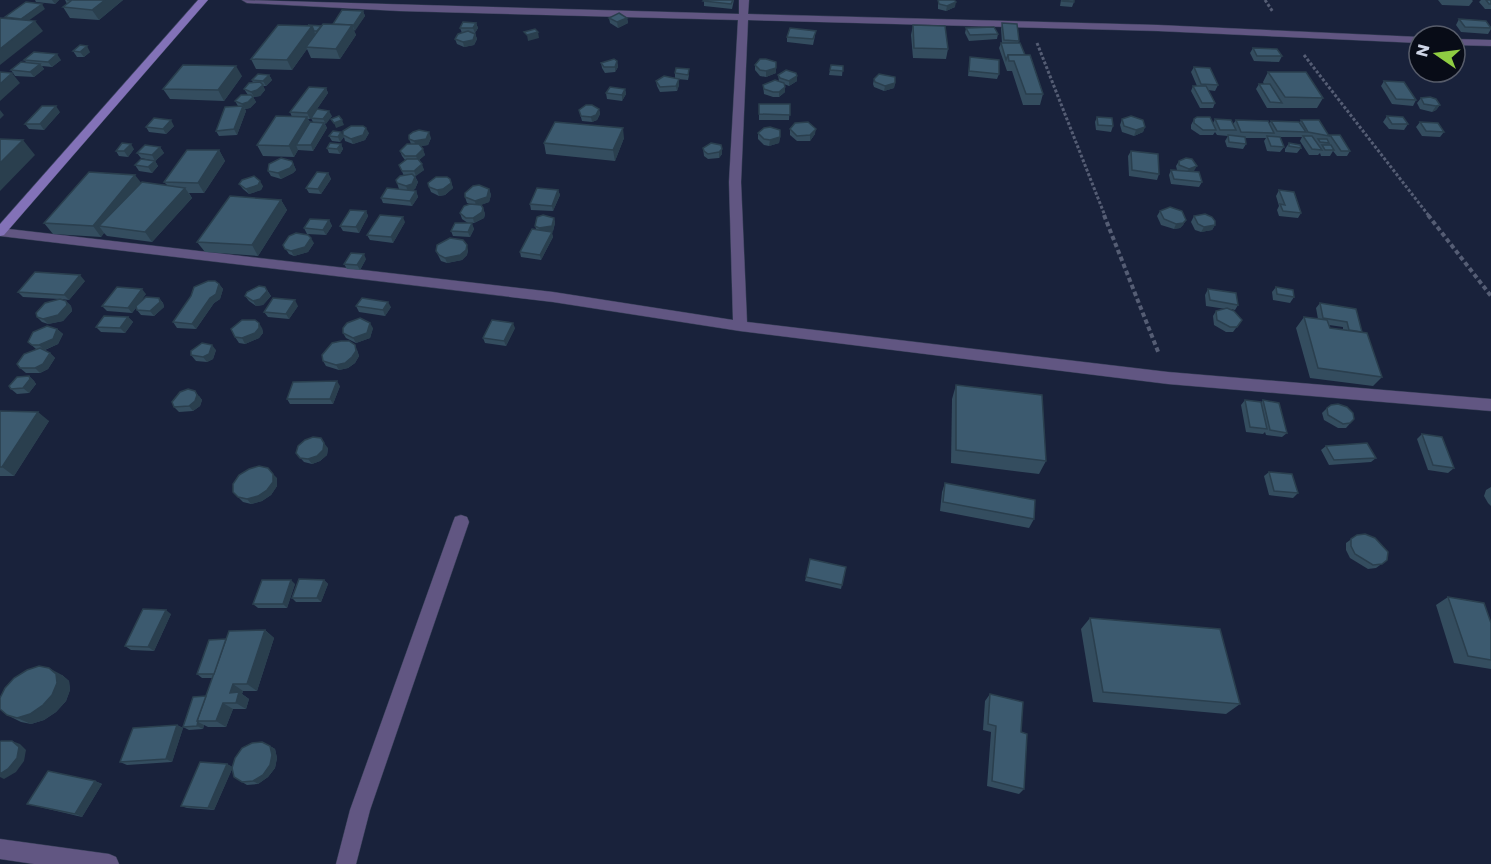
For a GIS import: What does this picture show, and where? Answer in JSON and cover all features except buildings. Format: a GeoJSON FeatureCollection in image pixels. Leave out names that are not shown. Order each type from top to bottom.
{"type":"FeatureCollection","features":[{"type":"Feature","properties":{"kind":"main road"},"geometry":{"type":"LineString","coordinates":[[0,232],[203,0]]}},
{"type":"Feature","properties":{"kind":"street"},"geometry":{"type":"LineString","coordinates":[[247,0],[399,8],[1029,24],[1407,40]]}},
{"type":"Feature","properties":{"kind":"street"},"geometry":{"type":"LineString","coordinates":[[740,326],[735,182],[744,0]]}},
{"type":"Feature","properties":{"kind":"street"},"geometry":{"type":"LineString","coordinates":[[1467,42],[1491,43]]}},
{"type":"Feature","properties":{"kind":"street"},"geometry":{"type":"LineString","coordinates":[[0,232],[553,297],[740,326],[1168,378],[1491,405]]}},
{"type":"Feature","properties":{"kind":"street"},"geometry":{"type":"LineString","coordinates":[[346,864],[360,810],[461,522]]}},
{"type":"Feature","properties":{"kind":"street"},"geometry":{"type":"LineString","coordinates":[[0,849],[109,864]]}},
{"type":"Feature","properties":{"kind":"path"},"geometry":{"type":"LineString","coordinates":[[1265,0],[1289,36],[1491,296]]}},
{"type":"Feature","properties":{"kind":"path"},"geometry":{"type":"LineString","coordinates":[[1029,24],[1168,378]]}}]}
